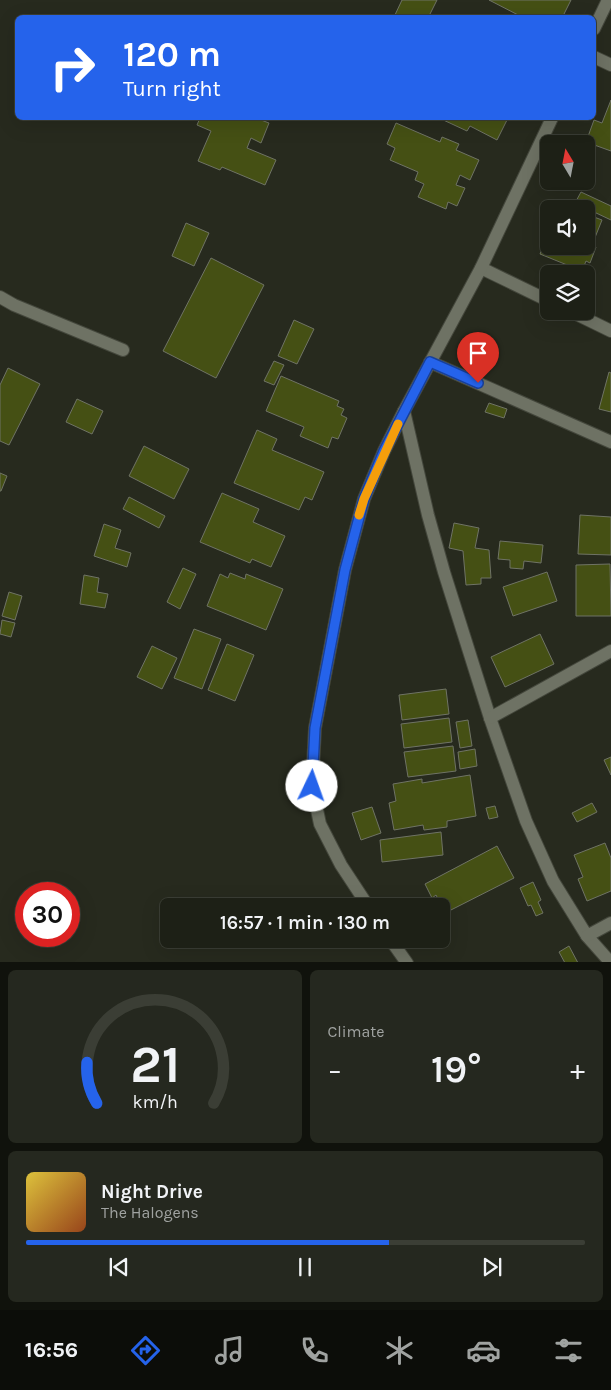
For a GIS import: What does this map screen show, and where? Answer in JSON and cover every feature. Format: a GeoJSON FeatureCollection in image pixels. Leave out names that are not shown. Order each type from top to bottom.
{"type":"FeatureCollection","features":[{"type":"Feature","properties":{"kind":"street"},"geometry":{"type":"LineString","coordinates":[[596,25],[608,0]]}},
{"type":"Feature","properties":{"kind":"street"},"geometry":{"type":"LineString","coordinates":[[596,58],[611,65]]}},
{"type":"Feature","properties":{"kind":"street"},"geometry":{"type":"LineString","coordinates":[[363,898],[340,865],[320,824],[312,786],[315,728],[345,570],[364,499],[404,411],[480,268],[551,120]]}},
{"type":"Feature","properties":{"kind":"street"},"geometry":{"type":"LineString","coordinates":[[480,268],[540,297]]}},
{"type":"Feature","properties":{"kind":"street"},"geometry":{"type":"LineString","coordinates":[[0,298],[14,306],[123,350]]}},
{"type":"Feature","properties":{"kind":"street"},"geometry":{"type":"LineString","coordinates":[[588,320],[611,331]]}},
{"type":"Feature","properties":{"kind":"street"},"geometry":{"type":"LineString","coordinates":[[430,362],[611,442]]}},
{"type":"Feature","properties":{"kind":"street"},"geometry":{"type":"LineString","coordinates":[[404,411],[428,515],[490,718],[526,821],[553,881],[587,936],[611,962]]}},
{"type":"Feature","properties":{"kind":"street"},"geometry":{"type":"LineString","coordinates":[[490,718],[611,651]]}},
{"type":"Feature","properties":{"kind":"street"},"geometry":{"type":"LineString","coordinates":[[587,936],[611,923]]}},
{"type":"Feature","properties":{"kind":"street"},"geometry":{"type":"LineString","coordinates":[[397,948],[407,962]]}},
{"type":"Feature","properties":{"kind":"building"},"geometry":{"type":"Polygon","coordinates":[[[402,0],[437,0],[430,15],[395,15],[402,0]]]}},
{"type":"Feature","properties":{"kind":"building"},"geometry":{"type":"Polygon","coordinates":[[[489,0],[571,0],[564,15],[518,15],[489,0]]]}},
{"type":"Feature","properties":{"kind":"building"},"geometry":{"type":"Polygon","coordinates":[[[611,100],[611,151],[595,145],[595,135],[589,135],[594,120],[602,123],[611,100]]]}},
{"type":"Feature","properties":{"kind":"building"},"geometry":{"type":"Polygon","coordinates":[[[199,120],[261,120],[269,123],[261,143],[251,138],[247,148],[276,160],[265,185],[222,167],[220,170],[198,161],[211,131],[197,125],[199,120]]]}},
{"type":"Feature","properties":{"kind":"building"},"geometry":{"type":"Polygon","coordinates":[[[443,120],[507,120],[497,140],[470,126],[467,131],[443,120]]]}},
{"type":"Feature","properties":{"kind":"building"},"geometry":{"type":"Polygon","coordinates":[[[396,123],[440,142],[442,137],[459,144],[456,150],[479,160],[470,180],[460,175],[456,185],[465,188],[457,206],[448,202],[446,209],[418,197],[424,184],[415,180],[418,172],[390,160],[395,148],[387,144],[396,123]]]}},
{"type":"Feature","properties":{"kind":"building"},"geometry":{"type":"Polygon","coordinates":[[[581,192],[611,206],[611,220],[595,212],[595,200],[577,200],[581,192]]]}},
{"type":"Feature","properties":{"kind":"building"},"geometry":{"type":"Polygon","coordinates":[[[595,217],[602,220],[595,238],[595,217]]]}},
{"type":"Feature","properties":{"kind":"building"},"geometry":{"type":"Polygon","coordinates":[[[186,223],[209,233],[194,266],[172,256],[186,223]]]}},
{"type":"Feature","properties":{"kind":"building"},"geometry":{"type":"Polygon","coordinates":[[[542,255],[593,255],[590,263],[586,261],[584,265],[567,265],[542,255]]]}},
{"type":"Feature","properties":{"kind":"building"},"geometry":{"type":"Polygon","coordinates":[[[211,258],[264,285],[216,378],[163,351],[211,258]]]}},
{"type":"Feature","properties":{"kind":"building"},"geometry":{"type":"Polygon","coordinates":[[[294,320],[314,329],[297,364],[278,356],[294,320]]]}},
{"type":"Feature","properties":{"kind":"building"},"geometry":{"type":"Polygon","coordinates":[[[274,361],[284,365],[274,385],[264,381],[274,361]]]}},
{"type":"Feature","properties":{"kind":"building"},"geometry":{"type":"Polygon","coordinates":[[[8,368],[40,384],[9,445],[0,441],[0,385],[8,368]]]}},
{"type":"Feature","properties":{"kind":"building"},"geometry":{"type":"Polygon","coordinates":[[[609,372],[611,373],[611,412],[599,409],[609,372]]]}},
{"type":"Feature","properties":{"kind":"building"},"geometry":{"type":"Polygon","coordinates":[[[281,376],[339,401],[337,406],[344,409],[341,415],[347,418],[338,439],[332,437],[328,448],[300,436],[304,427],[266,411],[281,376]]]}},
{"type":"Feature","properties":{"kind":"building"},"geometry":{"type":"Polygon","coordinates":[[[77,399],[103,411],[92,434],[66,422],[77,399]]]}},
{"type":"Feature","properties":{"kind":"building"},"geometry":{"type":"Polygon","coordinates":[[[489,403],[507,409],[504,418],[485,412],[489,403]]]}},
{"type":"Feature","properties":{"kind":"building"},"geometry":{"type":"Polygon","coordinates":[[[257,430],[277,439],[272,450],[324,472],[312,500],[305,497],[299,510],[234,483],[257,430]]]}},
{"type":"Feature","properties":{"kind":"building"},"geometry":{"type":"Polygon","coordinates":[[[144,446],[189,469],[174,499],[129,476],[144,446]]]}},
{"type":"Feature","properties":{"kind":"building"},"geometry":{"type":"Polygon","coordinates":[[[0,473],[7,476],[1,491],[0,491],[0,473]]]}},
{"type":"Feature","properties":{"kind":"building"},"geometry":{"type":"Polygon","coordinates":[[[222,493],[259,509],[253,522],[285,536],[271,567],[252,559],[250,563],[200,542],[222,493]]]}},
{"type":"Feature","properties":{"kind":"building"},"geometry":{"type":"Polygon","coordinates":[[[129,497],[165,516],[159,528],[123,509],[129,497]]]}},
{"type":"Feature","properties":{"kind":"building"},"geometry":{"type":"Polygon","coordinates":[[[580,515],[611,517],[611,555],[578,554],[580,515]]]}},
{"type":"Feature","properties":{"kind":"building"},"geometry":{"type":"Polygon","coordinates":[[[454,523],[479,528],[475,548],[489,550],[491,578],[481,578],[481,584],[466,585],[463,551],[449,548],[454,523]]]}},
{"type":"Feature","properties":{"kind":"building"},"geometry":{"type":"Polygon","coordinates":[[[104,524],[121,530],[115,548],[131,553],[127,567],[94,556],[104,524]]]}},
{"type":"Feature","properties":{"kind":"building"},"geometry":{"type":"Polygon","coordinates":[[[500,541],[543,545],[541,563],[524,561],[523,569],[510,568],[510,560],[498,559],[500,541]]]}},
{"type":"Feature","properties":{"kind":"building"},"geometry":{"type":"Polygon","coordinates":[[[610,564],[611,616],[576,616],[576,565],[610,564]]]}},
{"type":"Feature","properties":{"kind":"building"},"geometry":{"type":"Polygon","coordinates":[[[183,568],[196,574],[180,609],[167,602],[183,568]]]}},
{"type":"Feature","properties":{"kind":"building"},"geometry":{"type":"Polygon","coordinates":[[[547,572],[557,601],[513,616],[503,587],[547,572]]]}},
{"type":"Feature","properties":{"kind":"building"},"geometry":{"type":"Polygon","coordinates":[[[230,573],[245,579],[246,574],[283,589],[266,630],[207,606],[220,574],[228,578],[230,573]]]}},
{"type":"Feature","properties":{"kind":"building"},"geometry":{"type":"Polygon","coordinates":[[[84,575],[99,578],[97,592],[108,594],[105,608],[80,604],[84,575]]]}},
{"type":"Feature","properties":{"kind":"building"},"geometry":{"type":"Polygon","coordinates":[[[9,592],[22,596],[15,620],[2,616],[9,592]]]}},
{"type":"Feature","properties":{"kind":"building"},"geometry":{"type":"Polygon","coordinates":[[[2,620],[15,623],[11,637],[0,634],[2,620]]]}},
{"type":"Feature","properties":{"kind":"building"},"geometry":{"type":"Polygon","coordinates":[[[194,629],[221,639],[202,689],[174,678],[194,629]]]}},
{"type":"Feature","properties":{"kind":"building"},"geometry":{"type":"Polygon","coordinates":[[[540,634],[554,664],[505,687],[491,657],[540,634]]]}},
{"type":"Feature","properties":{"kind":"building"},"geometry":{"type":"Polygon","coordinates":[[[227,644],[254,655],[235,701],[208,690],[227,644]]]}},
{"type":"Feature","properties":{"kind":"building"},"geometry":{"type":"Polygon","coordinates":[[[152,646],[177,658],[162,689],[137,677],[152,646]]]}},
{"type":"Feature","properties":{"kind":"building"},"geometry":{"type":"Polygon","coordinates":[[[446,689],[449,714],[402,720],[399,695],[446,689]]]}},
{"type":"Feature","properties":{"kind":"building"},"geometry":{"type":"Polygon","coordinates":[[[449,718],[452,742],[404,748],[401,724],[449,718]]]}},
{"type":"Feature","properties":{"kind":"building"},"geometry":{"type":"Polygon","coordinates":[[[468,720],[472,746],[460,748],[456,722],[468,720]]]}},
{"type":"Feature","properties":{"kind":"building"},"geometry":{"type":"Polygon","coordinates":[[[453,746],[456,771],[408,777],[404,752],[453,746]]]}},
{"type":"Feature","properties":{"kind":"building"},"geometry":{"type":"Polygon","coordinates":[[[475,749],[477,766],[460,769],[458,752],[475,749]]]}},
{"type":"Feature","properties":{"kind":"building"},"geometry":{"type":"Polygon","coordinates":[[[611,757],[611,775],[604,760],[611,757]]]}},
{"type":"Feature","properties":{"kind":"building"},"geometry":{"type":"Polygon","coordinates":[[[470,775],[476,816],[447,821],[447,827],[424,830],[423,825],[394,830],[389,803],[396,801],[393,784],[422,779],[422,783],[470,775]]]}},
{"type":"Feature","properties":{"kind":"building"},"geometry":{"type":"Polygon","coordinates":[[[592,803],[597,812],[577,822],[572,813],[592,803]]]}},
{"type":"Feature","properties":{"kind":"building"},"geometry":{"type":"Polygon","coordinates":[[[495,806],[498,817],[489,819],[486,808],[495,806]]]}},
{"type":"Feature","properties":{"kind":"building"},"geometry":{"type":"Polygon","coordinates":[[[372,807],[381,833],[361,840],[352,813],[372,807]]]}},
{"type":"Feature","properties":{"kind":"building"},"geometry":{"type":"Polygon","coordinates":[[[441,832],[443,855],[382,862],[380,840],[441,832]]]}},
{"type":"Feature","properties":{"kind":"building"},"geometry":{"type":"Polygon","coordinates":[[[605,843],[611,858],[611,891],[587,901],[578,879],[583,877],[574,855],[605,843]]]}},
{"type":"Feature","properties":{"kind":"building"},"geometry":{"type":"Polygon","coordinates":[[[497,846],[514,878],[450,910],[450,898],[438,898],[436,895],[432,898],[425,884],[497,846]]]}},
{"type":"Feature","properties":{"kind":"building"},"geometry":{"type":"Polygon","coordinates":[[[533,882],[541,900],[538,902],[543,913],[536,916],[531,905],[528,906],[520,888],[533,882]]]}},
{"type":"Feature","properties":{"kind":"building"},"geometry":{"type":"Polygon","coordinates":[[[569,946],[577,962],[564,962],[559,952],[569,946]]]}},
{"type":"Feature","properties":{"kind":"slow traffic"},"geometry":{"type":"LineString","coordinates":[[359,515],[384,451],[398,424]]}},
{"type":"Feature","properties":{"kind":"route"},"geometry":{"type":"LineString","coordinates":[[312,786],[315,728],[345,570],[364,499],[384,451],[430,362],[478,383]]}}]}
